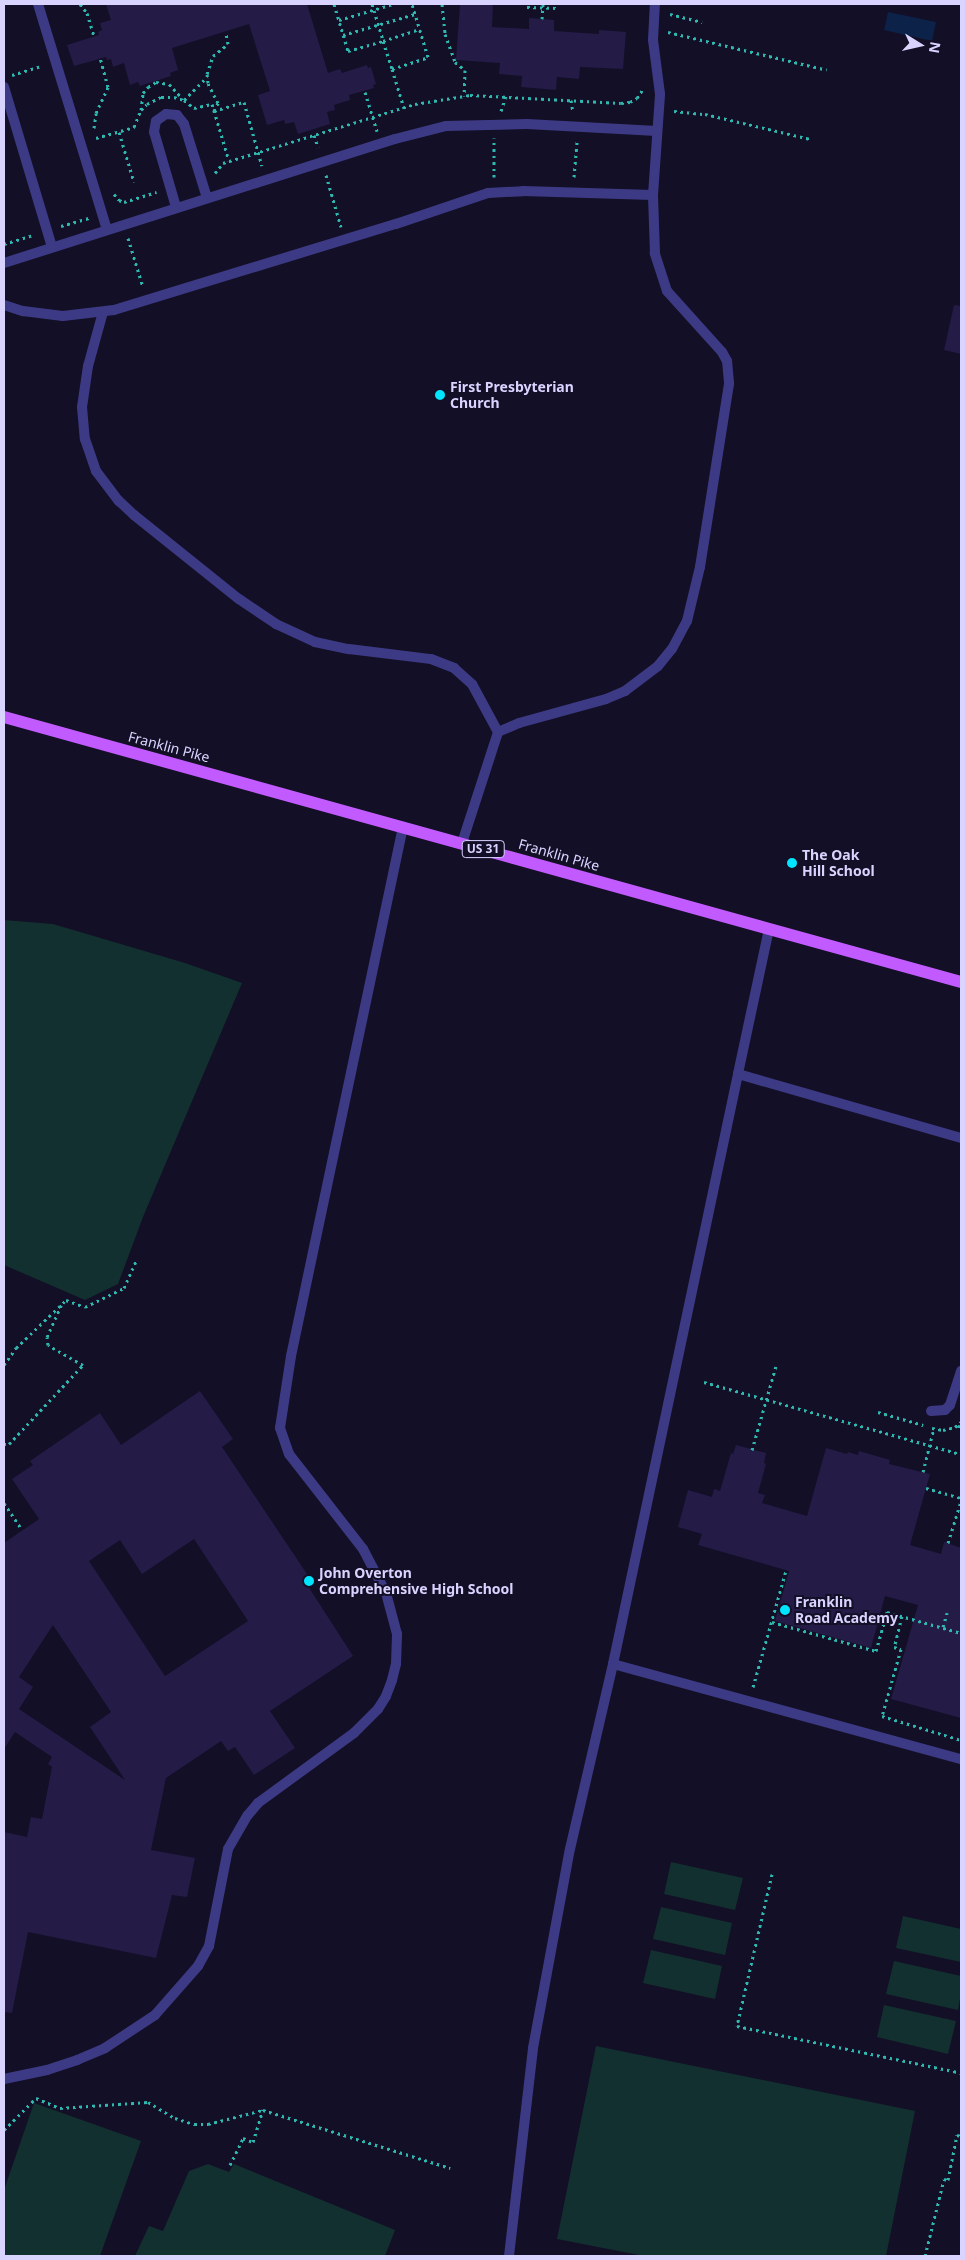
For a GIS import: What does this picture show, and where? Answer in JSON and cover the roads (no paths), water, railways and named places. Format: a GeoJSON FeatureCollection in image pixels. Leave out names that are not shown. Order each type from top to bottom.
{"type":"FeatureCollection","features":[{"type":"Feature","properties":{"kind":"main road","name":"Franklin Pike"},"geometry":{"type":"LineString","coordinates":[[4,717],[961,982]]}},
{"type":"Feature","properties":{"kind":"lane"},"geometry":{"type":"LineString","coordinates":[[38,4],[107,230]]}},
{"type":"Feature","properties":{"kind":"lane"},"geometry":{"type":"LineString","coordinates":[[498,732],[535,718],[606,699],[644,679],[658,666],[680,636],[693,601],[728,395],[729,370],[722,352],[674,300],[662,279],[655,253],[653,195],[660,81],[653,40],[655,4]]}},
{"type":"Feature","properties":{"kind":"lane"},"geometry":{"type":"LineString","coordinates":[[4,87],[52,247]]}},
{"type":"Feature","properties":{"kind":"lane"},"geometry":{"type":"LineString","coordinates":[[176,208],[154,132],[156,121],[166,114],[177,115],[184,124],[207,198]]}},
{"type":"Feature","properties":{"kind":"lane"},"geometry":{"type":"LineString","coordinates":[[4,263],[381,143],[446,126],[498,124],[657,131]]}},
{"type":"Feature","properties":{"kind":"lane"},"geometry":{"type":"LineString","coordinates":[[4,305],[23,311],[51,316],[78,316],[103,312],[147,301],[494,193],[523,191],[653,195]]}},
{"type":"Feature","properties":{"kind":"lane"},"geometry":{"type":"LineString","coordinates":[[103,312],[83,388],[83,424],[96,471],[119,501],[148,528],[216,581],[261,614],[289,630],[327,645],[432,659],[454,668],[472,684],[498,732],[462,843]]}},
{"type":"Feature","properties":{"kind":"lane"},"geometry":{"type":"LineString","coordinates":[[4,2079],[47,2070],[91,2054],[130,2033],[155,2015],[198,1966],[208,1946],[228,1849],[248,1815],[258,1804],[361,1726],[378,1709],[386,1696],[392,1680],[396,1664],[397,1634],[386,1593],[363,1549],[289,1454],[280,1428],[290,1356],[403,826]]}},
{"type":"Feature","properties":{"kind":"lane"},"geometry":{"type":"LineString","coordinates":[[510,2256],[533,2048],[570,1849],[613,1664],[769,929]]}},
{"type":"Feature","properties":{"kind":"lane"},"geometry":{"type":"LineString","coordinates":[[738,1074],[961,1138]]}},
{"type":"Feature","properties":{"kind":"lane"},"geometry":{"type":"LineString","coordinates":[[931,1411],[945,1410],[950,1405],[961,1371]]}},
{"type":"Feature","properties":{"kind":"lane"},"geometry":{"type":"LineString","coordinates":[[613,1664],[961,1759]]}},
{"type":"Feature","properties":{"kind":"water"},"geometry":{"type":"Polygon","coordinates":[[[888,12],[936,22],[932,41],[884,30],[888,12]]]}},
{"type":"Feature","properties":{"kind":"place","name":"First Presbyterian Church"},"geometry":{"type":"Point","coordinates":[440,395]}},
{"type":"Feature","properties":{"kind":"place","name":"The Oak Hill School"},"geometry":{"type":"Point","coordinates":[792,863]}},
{"type":"Feature","properties":{"kind":"place","name":"John Overton Comprehensive High School"},"geometry":{"type":"Point","coordinates":[309,1581]}},
{"type":"Feature","properties":{"kind":"place","name":"Franklin Road Academy"},"geometry":{"type":"Point","coordinates":[785,1610]}}]}
